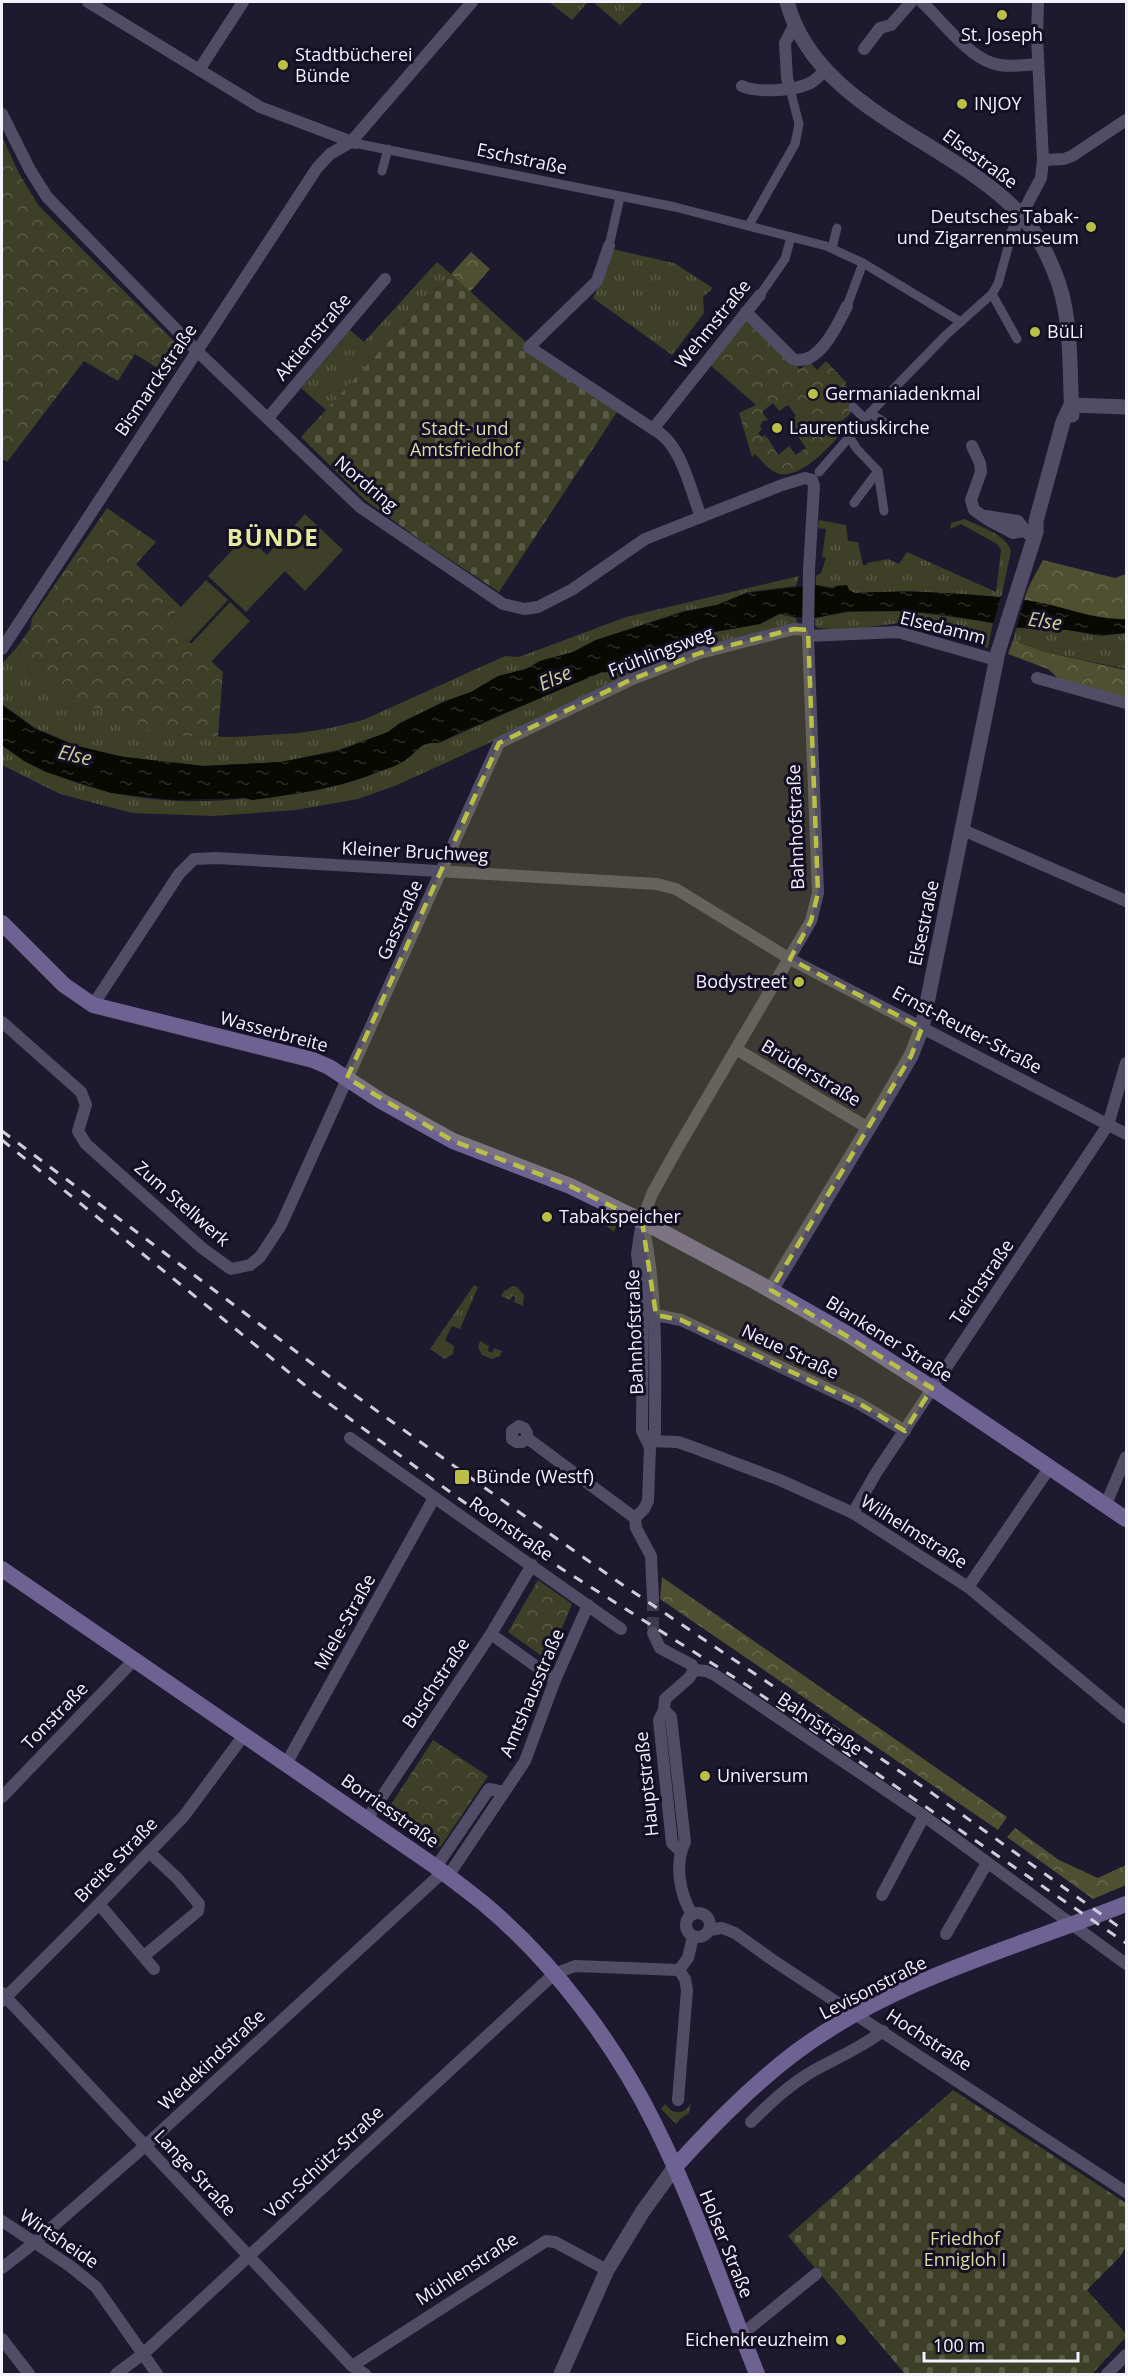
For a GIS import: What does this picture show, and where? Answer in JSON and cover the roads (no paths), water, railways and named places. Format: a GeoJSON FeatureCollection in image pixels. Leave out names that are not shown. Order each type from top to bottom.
{"type":"FeatureCollection","features":[{"type":"Feature","properties":{"kind":"main road","name":"Wasserbreite"},"geometry":{"type":"LineString","coordinates":[[2,923],[64,985],[93,1005],[313,1060],[329,1067],[410,1119],[453,1141],[570,1186],[642,1221]]}},
{"type":"Feature","properties":{"kind":"main road","name":"Blankener Straße"},"geometry":{"type":"LineString","coordinates":[[642,1221],[771,1290],[932,1388],[1126,1519]]}},
{"type":"Feature","properties":{"kind":"main road","name":"Borriesstraße"},"geometry":{"type":"LineString","coordinates":[[2,1569],[367,1819],[484,1904],[520,1937],[576,2001],[621,2066],[655,2124],[675,2167]]}},
{"type":"Feature","properties":{"kind":"main road","name":"Levisonstraße"},"geometry":{"type":"LineString","coordinates":[[675,2167],[736,2102],[797,2052],[847,2020],[964,1964],[1126,1904]]}},
{"type":"Feature","properties":{"kind":"main road","name":"Holser Straße"},"geometry":{"type":"LineString","coordinates":[[675,2167],[757,2374]]}},
{"type":"Feature","properties":{"kind":"street","name":"Eschstraße"},"geometry":{"type":"LineString","coordinates":[[88,2],[260,107],[355,143],[585,186],[620,197],[676,203],[832,248],[863,263],[880,268],[961,322]]}},
{"type":"Feature","properties":{"kind":"street"},"geometry":{"type":"LineString","coordinates":[[199,70],[243,2]]}},
{"type":"Feature","properties":{"kind":"street","name":"Bismarckstraße"},"geometry":{"type":"LineString","coordinates":[[3,644],[317,168],[330,154],[355,143],[472,2]]}},
{"type":"Feature","properties":{"kind":"street","name":"Elsestraße"},"geometry":{"type":"LineString","coordinates":[[771,1290],[911,1056],[922,1028],[998,653],[1062,426],[1071,405],[1069,348],[1059,283],[1045,250],[1021,215],[978,179],[938,150],[886,120],[839,82],[809,48],[795,24],[788,2]]}},
{"type":"Feature","properties":{"kind":"street"},"geometry":{"type":"LineString","coordinates":[[864,49],[880,28],[891,26],[911,2]]}},
{"type":"Feature","properties":{"kind":"street"},"geometry":{"type":"LineString","coordinates":[[922,2],[978,57],[1000,65],[1038,64]]}},
{"type":"Feature","properties":{"kind":"street"},"geometry":{"type":"LineString","coordinates":[[815,476],[867,416],[992,294],[998,284],[1012,233],[1041,178],[1043,160],[1038,64],[1038,2]]}},
{"type":"Feature","properties":{"kind":"street"},"geometry":{"type":"LineString","coordinates":[[749,225],[795,144],[799,124],[787,78],[785,43],[795,24]]}},
{"type":"Feature","properties":{"kind":"street"},"geometry":{"type":"LineString","coordinates":[[742,86],[751,90],[790,89],[811,83],[826,69]]}},
{"type":"Feature","properties":{"kind":"street","name":"Nordring"},"geometry":{"type":"LineString","coordinates":[[2,114],[30,170],[47,197],[197,351],[360,507],[496,600],[512,608],[538,607],[553,601],[639,542],[782,485],[815,476]]}},
{"type":"Feature","properties":{"kind":"street"},"geometry":{"type":"LineString","coordinates":[[1043,160],[1064,159],[1072,156],[1126,120]]}},
{"type":"Feature","properties":{"kind":"street"},"geometry":{"type":"LineString","coordinates":[[382,171],[388,149]]}},
{"type":"Feature","properties":{"kind":"street"},"geometry":{"type":"LineString","coordinates":[[620,197],[609,246],[597,280],[530,347],[663,434],[673,445],[701,517]]}},
{"type":"Feature","properties":{"kind":"street"},"geometry":{"type":"LineString","coordinates":[[832,248],[837,228]]}},
{"type":"Feature","properties":{"kind":"street","name":"Wehmstraße"},"geometry":{"type":"LineString","coordinates":[[653,429],[786,259],[791,237]]}},
{"type":"Feature","properties":{"kind":"street"},"geometry":{"type":"LineString","coordinates":[[746,312],[793,358],[799,361],[809,358],[831,338],[848,306],[863,263]]}},
{"type":"Feature","properties":{"kind":"street","name":"Aktienstraße"},"geometry":{"type":"LineString","coordinates":[[268,418],[385,279]]}},
{"type":"Feature","properties":{"kind":"street"},"geometry":{"type":"LineString","coordinates":[[992,294],[1017,339]]}},
{"type":"Feature","properties":{"kind":"street"},"geometry":{"type":"LineString","coordinates":[[1071,405],[1126,407]]}},
{"type":"Feature","properties":{"kind":"street"},"geometry":{"type":"LineString","coordinates":[[853,407],[867,416],[884,422]]}},
{"type":"Feature","properties":{"kind":"street"},"geometry":{"type":"LineString","coordinates":[[849,438],[878,471],[884,511]]}},
{"type":"Feature","properties":{"kind":"street"},"geometry":{"type":"LineString","coordinates":[[972,446],[980,463],[981,472],[971,500],[974,510],[985,517],[1018,521],[1031,534]]}},
{"type":"Feature","properties":{"kind":"street"},"geometry":{"type":"LineString","coordinates":[[854,503],[878,471]]}},
{"type":"Feature","properties":{"kind":"street","name":"Bahnhofstraße"},"geometry":{"type":"LineString","coordinates":[[635,1518],[648,1501],[648,1441],[642,1431],[643,1301],[637,1254],[642,1221],[652,1194],[811,921],[818,893],[808,630],[815,476]]}},
{"type":"Feature","properties":{"kind":"street","name":"Frühlingsweg"},"geometry":{"type":"LineString","coordinates":[[499,743],[630,680],[700,653],[794,629],[808,630]]}},
{"type":"Feature","properties":{"kind":"street","name":"Elsedamm"},"geometry":{"type":"LineString","coordinates":[[808,630],[898,632],[998,653]]}},
{"type":"Feature","properties":{"kind":"street"},"geometry":{"type":"LineString","coordinates":[[1038,678],[1126,703]]}},
{"type":"Feature","properties":{"kind":"street","name":"Gasstraße"},"geometry":{"type":"LineString","coordinates":[[347,1078],[499,743]]}},
{"type":"Feature","properties":{"kind":"street"},"geometry":{"type":"LineString","coordinates":[[963,830],[1126,901]]}},
{"type":"Feature","properties":{"kind":"street","name":"Kleiner Bruchweg"},"geometry":{"type":"LineString","coordinates":[[93,1005],[179,873],[194,859],[216,858],[657,884],[676,890],[790,959]]}},
{"type":"Feature","properties":{"kind":"street","name":"Ernst-Reuter-Straße"},"geometry":{"type":"LineString","coordinates":[[790,959],[1126,1134]]}},
{"type":"Feature","properties":{"kind":"street","name":"Zum Stellwerk"},"geometry":{"type":"LineString","coordinates":[[2,1022],[81,1092],[86,1105],[78,1131],[86,1144],[202,1248],[231,1269],[249,1265],[260,1257],[274,1237],[347,1078]]}},
{"type":"Feature","properties":{"kind":"street","name":"Brüderstraße"},"geometry":{"type":"LineString","coordinates":[[736,1049],[868,1128]]}},
{"type":"Feature","properties":{"kind":"street","name":"Teichstraße"},"geometry":{"type":"LineString","coordinates":[[853,1513],[876,1473],[1108,1125],[1126,1063]]}},
{"type":"Feature","properties":{"kind":"street","name":"Bahnhofstraße"},"geometry":{"type":"LineString","coordinates":[[642,1221],[650,1257],[656,1315],[655,1433],[648,1441]]}},
{"type":"Feature","properties":{"kind":"street","name":"Neue Straße"},"geometry":{"type":"LineString","coordinates":[[656,1315],[681,1320],[860,1404],[905,1431]]}},
{"type":"Feature","properties":{"kind":"street","name":"Roonstraße"},"geometry":{"type":"LineString","coordinates":[[350,1438],[621,1629]]}},
{"type":"Feature","properties":{"kind":"street"},"geometry":{"type":"LineString","coordinates":[[526,1438],[635,1518],[636,1528],[651,1556],[653,1599]]}},
{"type":"Feature","properties":{"kind":"street","name":"Wilhelmstraße"},"geometry":{"type":"LineString","coordinates":[[648,1441],[678,1442],[780,1480],[853,1513],[968,1587],[1126,1718]]}},
{"type":"Feature","properties":{"kind":"street"},"geometry":{"type":"LineString","coordinates":[[1106,1504],[1126,1457]]}},
{"type":"Feature","properties":{"kind":"street"},"geometry":{"type":"LineString","coordinates":[[968,1587],[1050,1467]]}},
{"type":"Feature","properties":{"kind":"street","name":"Miele-Straße"},"geometry":{"type":"LineString","coordinates":[[286,1764],[434,1497]]}},
{"type":"Feature","properties":{"kind":"street","name":"Buschstraße"},"geometry":{"type":"LineString","coordinates":[[367,1819],[491,1634],[532,1565]]}},
{"type":"Feature","properties":{"kind":"street","name":"Amtshausstraße"},"geometry":{"type":"LineString","coordinates":[[443,1872],[489,1789],[504,1792],[525,1761],[555,1680],[588,1605]]}},
{"type":"Feature","properties":{"kind":"street"},"geometry":{"type":"LineString","coordinates":[[653,1633],[660,1648],[692,1665],[694,1670]]}},
{"type":"Feature","properties":{"kind":"street"},"geometry":{"type":"LineString","coordinates":[[491,1634],[555,1680]]}},
{"type":"Feature","properties":{"kind":"street","name":"Tonstraße"},"geometry":{"type":"LineString","coordinates":[[2,1797],[135,1659]]}},
{"type":"Feature","properties":{"kind":"street","name":"Hauptstraße"},"geometry":{"type":"LineString","coordinates":[[692,1914],[686,1904],[681,1884],[680,1851],[684,1842],[671,1717],[664,1710],[665,1699],[689,1678],[694,1670]]}},
{"type":"Feature","properties":{"kind":"street","name":"Bahnstraße"},"geometry":{"type":"LineString","coordinates":[[694,1670],[706,1671],[715,1675],[924,1816],[1126,1964]]}},
{"type":"Feature","properties":{"kind":"street","name":"Breite Straße"},"geometry":{"type":"LineString","coordinates":[[3,1997],[99,1904],[184,1816],[244,1735]]}},
{"type":"Feature","properties":{"kind":"street"},"geometry":{"type":"LineString","coordinates":[[882,1895],[924,1816]]}},
{"type":"Feature","properties":{"kind":"street"},"geometry":{"type":"LineString","coordinates":[[144,1956],[198,1911],[199,1904],[177,1878],[149,1852]]}},
{"type":"Feature","properties":{"kind":"street"},"geometry":{"type":"LineString","coordinates":[[946,1934],[987,1863]]}},
{"type":"Feature","properties":{"kind":"street","name":"Wedekindstraße"},"geometry":{"type":"LineString","coordinates":[[2,2268],[145,2146],[443,1872]]}},
{"type":"Feature","properties":{"kind":"street"},"geometry":{"type":"LineString","coordinates":[[99,1904],[154,1969]]}},
{"type":"Feature","properties":{"kind":"street"},"geometry":{"type":"LineString","coordinates":[[700,1913],[706,1916],[710,1923],[709,1930],[701,1938],[693,1937],[687,1932],[685,1924],[692,1914],[700,1913]]}},
{"type":"Feature","properties":{"kind":"street","name":"Hochstraße"},"geometry":{"type":"LineString","coordinates":[[709,1930],[722,1928],[735,1933],[783,1967],[1126,2192]]}},
{"type":"Feature","properties":{"kind":"street"},"geometry":{"type":"LineString","coordinates":[[679,1970],[688,1958],[693,1937]]}},
{"type":"Feature","properties":{"kind":"street"},"geometry":{"type":"LineString","coordinates":[[554,1974],[575,1966],[679,1970]]}},
{"type":"Feature","properties":{"kind":"street"},"geometry":{"type":"LineString","coordinates":[[678,2100],[687,1990],[679,1970]]}},
{"type":"Feature","properties":{"kind":"street","name":"Von-Schütz-Straße"},"geometry":{"type":"LineString","coordinates":[[116,2374],[143,2355],[554,1974]]}},
{"type":"Feature","properties":{"kind":"street","name":"Lange Straße"},"geometry":{"type":"LineString","coordinates":[[3,1997],[352,2366],[365,2374]]}},
{"type":"Feature","properties":{"kind":"street"},"geometry":{"type":"LineString","coordinates":[[751,2122],[780,2094],[812,2072],[870,2041],[883,2031]]}},
{"type":"Feature","properties":{"kind":"street"},"geometry":{"type":"LineString","coordinates":[[561,2374],[607,2270],[643,2211],[675,2167]]}},
{"type":"Feature","properties":{"kind":"street","name":"Wirtsheide"},"geometry":{"type":"LineString","coordinates":[[2,2221],[96,2287],[157,2374]]}},
{"type":"Feature","properties":{"kind":"street","name":"Mühlenstraße"},"geometry":{"type":"LineString","coordinates":[[352,2366],[546,2241],[555,2242],[607,2270]]}},
{"type":"Feature","properties":{"kind":"street","name":"Holser Straße"},"geometry":{"type":"LineString","coordinates":[[741,2335],[816,2274]]}},
{"type":"Feature","properties":{"kind":"street"},"geometry":{"type":"LineString","coordinates":[[2,2339],[29,2374]]}},
{"type":"Feature","properties":{"kind":"street"},"geometry":{"type":"LineString","coordinates":[[1114,2372],[1126,2355]]}},
{"type":"Feature","properties":{"kind":"water","name":"Else"},"geometry":{"type":"Polygon","coordinates":[[[815,585],[833,589],[836,586],[847,585],[849,590],[855,593],[943,593],[1031,601],[1090,616],[1126,619],[1126,633],[1100,635],[1068,630],[1016,627],[940,614],[905,611],[848,611],[815,618],[780,613],[760,624],[714,632],[695,641],[629,659],[613,671],[602,672],[439,743],[423,745],[409,758],[367,776],[318,790],[252,800],[245,798],[174,800],[111,793],[46,772],[24,761],[2,745],[2,705],[35,729],[77,746],[124,757],[204,766],[281,762],[338,751],[388,732],[400,723],[471,692],[498,676],[526,669],[540,661],[573,652],[596,640],[684,612],[717,605],[747,593],[815,585]]]}},
{"type":"Feature","properties":{"kind":"tunnel"},"geometry":{"type":"LineString","coordinates":[[653,1599],[653,1633]]}},
{"type":"Feature","properties":{"kind":"railway"},"geometry":{"type":"LineString","coordinates":[[2,1131],[342,1386],[485,1488],[617,1581],[929,1791],[1126,1932]]}},
{"type":"Feature","properties":{"kind":"railway"},"geometry":{"type":"LineString","coordinates":[[2,1140],[312,1391],[461,1500],[562,1569],[748,1686],[1126,1943]]}},
{"type":"Feature","properties":{"kind":"place","name":"St. Joseph"},"geometry":{"type":"Point","coordinates":[1002,15]}},
{"type":"Feature","properties":{"kind":"place","name":"Stadtbücherei Bünde"},"geometry":{"type":"Point","coordinates":[283,65]}},
{"type":"Feature","properties":{"kind":"place","name":"INJOY"},"geometry":{"type":"Point","coordinates":[962,104]}},
{"type":"Feature","properties":{"kind":"place","name":"Deutsches Tabak- und Zigarrenmuseum"},"geometry":{"type":"Point","coordinates":[1091,227]}},
{"type":"Feature","properties":{"kind":"place","name":"BüLi"},"geometry":{"type":"Point","coordinates":[1035,332]}},
{"type":"Feature","properties":{"kind":"place","name":"Germaniadenkmal"},"geometry":{"type":"Point","coordinates":[813,394]}},
{"type":"Feature","properties":{"kind":"place","name":"Laurentiuskirche"},"geometry":{"type":"Point","coordinates":[777,428]}},
{"type":"Feature","properties":{"kind":"place","name":"Bodystreet"},"geometry":{"type":"Point","coordinates":[799,982]}},
{"type":"Feature","properties":{"kind":"place","name":"Tabakspeicher"},"geometry":{"type":"Point","coordinates":[547,1217]}},
{"type":"Feature","properties":{"kind":"place","name":"Bünde (Westf)"},"geometry":{"type":"Point","coordinates":[462,1477]}},
{"type":"Feature","properties":{"kind":"place","name":"Universum"},"geometry":{"type":"Point","coordinates":[705,1776]}},
{"type":"Feature","properties":{"kind":"place","name":"Eichenkreuzheim"},"geometry":{"type":"Point","coordinates":[841,2340]}},
{"type":"Feature","properties":{"kind":"district","name":"BÜNDE"},"geometry":{"type":"Point","coordinates":[273,538]}},
{"type":"Feature","properties":{"kind":"park label","name":"Stadt- und Amtsfriedhof"},"geometry":{"type":"Point","coordinates":[465,439]}},
{"type":"Feature","properties":{"kind":"park label","name":"Friedhof Ennigloh I"},"geometry":{"type":"Point","coordinates":[965,2249]}}]}
